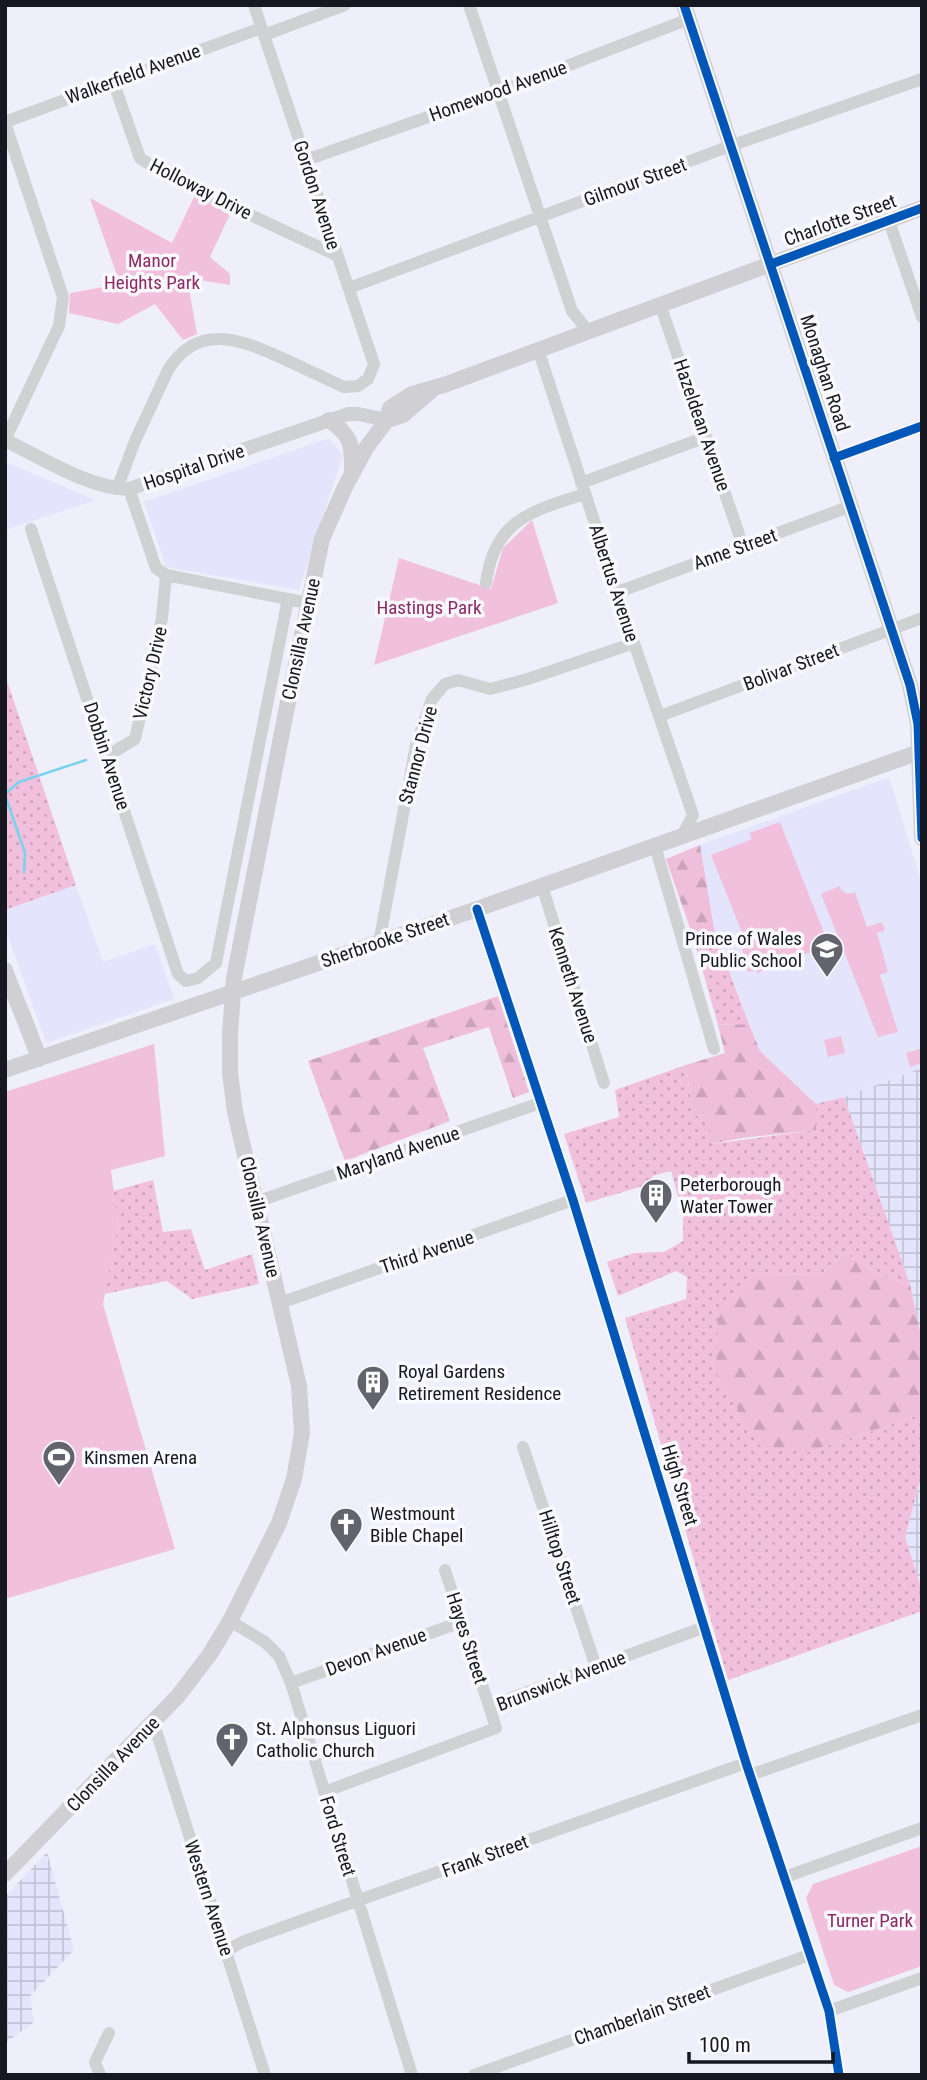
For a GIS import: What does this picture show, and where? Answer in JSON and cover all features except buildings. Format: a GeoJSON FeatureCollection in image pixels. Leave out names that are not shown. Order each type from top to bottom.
{"type":"FeatureCollection","features":[{"type":"Feature","properties":{"kind":"main road","name":"Monaghan Road"},"geometry":{"type":"LineString","coordinates":[[686,12],[910,685],[918,724],[922,838]]}},
{"type":"Feature","properties":{"kind":"main road","name":"Charlotte Street"},"geometry":{"type":"LineString","coordinates":[[352,473],[387,420],[390,408],[412,394],[435,388],[922,208]]}},
{"type":"Feature","properties":{"kind":"main road"},"geometry":{"type":"LineString","coordinates":[[329,420],[343,430],[351,443],[352,473]]}},
{"type":"Feature","properties":{"kind":"main road","name":"Clonsilla Avenue"},"geometry":{"type":"LineString","coordinates":[[5,1874],[178,1696],[210,1654],[230,1621],[279,1523],[294,1479],[302,1433],[299,1386],[235,1112],[230,1072],[233,992],[322,539],[352,473]]}},
{"type":"Feature","properties":{"kind":"main road","name":"Sherbrooke Street"},"geometry":{"type":"LineString","coordinates":[[5,1070],[477,909],[920,752]]}},
{"type":"Feature","properties":{"kind":"main road"},"geometry":{"type":"LineString","coordinates":[[5,970],[20,1014],[18,1022],[34,1060]]}},
{"type":"Feature","properties":{"kind":"street","name":"Gordon Avenue"},"geometry":{"type":"LineString","coordinates":[[123,489],[135,441],[168,370],[174,359],[193,345],[212,339],[235,340],[351,388],[365,382],[374,364],[254,5]]}},
{"type":"Feature","properties":{"kind":"street","name":"Walkerfield Avenue"},"geometry":{"type":"LineString","coordinates":[[5,122],[113,81],[345,5]]}},
{"type":"Feature","properties":{"kind":"street"},"geometry":{"type":"LineString","coordinates":[[469,5],[572,311],[588,331]]}},
{"type":"Feature","properties":{"kind":"street","name":"Homewood Avenue"},"geometry":{"type":"LineString","coordinates":[[306,160],[499,92],[686,12]]}},
{"type":"Feature","properties":{"kind":"street","name":"Gilmour Street"},"geometry":{"type":"LineString","coordinates":[[349,288],[730,146],[922,79]]}},
{"type":"Feature","properties":{"kind":"street","name":"Holloway Drive"},"geometry":{"type":"LineString","coordinates":[[113,81],[140,158],[167,176],[336,255]]}},
{"type":"Feature","properties":{"kind":"street"},"geometry":{"type":"LineString","coordinates":[[5,122],[63,297],[59,326],[5,440]]}},
{"type":"Feature","properties":{"kind":"street"},"geometry":{"type":"LineString","coordinates":[[889,221],[922,317]]}},
{"type":"Feature","properties":{"kind":"street","name":"Hazeldean Avenue"},"geometry":{"type":"LineString","coordinates":[[660,304],[743,546]]}},
{"type":"Feature","properties":{"kind":"street"},"geometry":{"type":"LineString","coordinates":[[570,337],[572,311]]}},
{"type":"Feature","properties":{"kind":"street","name":"Albertus Avenue"},"geometry":{"type":"LineString","coordinates":[[538,349],[693,815]]}},
{"type":"Feature","properties":{"kind":"street","name":"Hospital Drive"},"geometry":{"type":"LineString","coordinates":[[5,440],[96,483],[123,489],[329,420],[358,414],[387,420]]}},
{"type":"Feature","properties":{"kind":"street"},"geometry":{"type":"LineString","coordinates":[[834,458],[922,426]]}},
{"type":"Feature","properties":{"kind":"street"},"geometry":{"type":"LineString","coordinates":[[486,583],[489,559],[501,537],[523,517],[583,488],[706,437]]}},
{"type":"Feature","properties":{"kind":"street"},"geometry":{"type":"LineString","coordinates":[[123,489],[156,568],[166,575],[308,603]]}},
{"type":"Feature","properties":{"kind":"street","name":"Anne Street"},"geometry":{"type":"LineString","coordinates":[[618,592],[851,506]]}},
{"type":"Feature","properties":{"kind":"street","name":"Dobbin Avenue"},"geometry":{"type":"LineString","coordinates":[[31,529],[178,974],[186,981]]}},
{"type":"Feature","properties":{"kind":"street","name":"Victory Drive"},"geometry":{"type":"LineString","coordinates":[[107,756],[135,739],[162,618],[166,575]]}},
{"type":"Feature","properties":{"kind":"street","name":"Clonsilla Avenue"},"geometry":{"type":"LineString","coordinates":[[186,981],[198,978],[216,963],[288,598]]}},
{"type":"Feature","properties":{"kind":"street","name":"Bolivar Street"},"geometry":{"type":"LineString","coordinates":[[660,716],[922,618]]}},
{"type":"Feature","properties":{"kind":"street","name":"Stannor Drive"},"geometry":{"type":"LineString","coordinates":[[379,943],[416,746],[432,699],[445,684],[458,680],[490,689],[634,643]]}},
{"type":"Feature","properties":{"kind":"street"},"geometry":{"type":"LineString","coordinates":[[682,836],[693,815],[710,820],[727,819]]}},
{"type":"Feature","properties":{"kind":"street"},"geometry":{"type":"LineString","coordinates":[[655,846],[714,1049]]}},
{"type":"Feature","properties":{"kind":"street","name":"Kenneth Avenue"},"geometry":{"type":"LineString","coordinates":[[542,886],[604,1083]]}},
{"type":"Feature","properties":{"kind":"street","name":"High Street"},"geometry":{"type":"LineString","coordinates":[[477,909],[573,1200],[748,1769],[828,2011],[836,2074]]}},
{"type":"Feature","properties":{"kind":"street","name":"Maryland Avenue"},"geometry":{"type":"LineString","coordinates":[[256,1202],[540,1103]]}},
{"type":"Feature","properties":{"kind":"street","name":"Third Avenue"},"geometry":{"type":"LineString","coordinates":[[280,1303],[573,1200]]}},
{"type":"Feature","properties":{"kind":"street","name":"Hilltop Street"},"geometry":{"type":"LineString","coordinates":[[523,1447],[596,1667]]}},
{"type":"Feature","properties":{"kind":"street","name":"Hayes Street"},"geometry":{"type":"LineString","coordinates":[[445,1570],[489,1706]]}},
{"type":"Feature","properties":{"kind":"street","name":"Ford Street"},"geometry":{"type":"LineString","coordinates":[[230,1621],[265,1642],[279,1656],[290,1682],[412,2075]]}},
{"type":"Feature","properties":{"kind":"street","name":"Devon Avenue"},"geometry":{"type":"LineString","coordinates":[[290,1682],[461,1622]]}},
{"type":"Feature","properties":{"kind":"street","name":"Brunswick Avenue"},"geometry":{"type":"LineString","coordinates":[[324,1792],[496,1728],[489,1706],[705,1627]]}},
{"type":"Feature","properties":{"kind":"street","name":"Frank Street"},"geometry":{"type":"LineString","coordinates":[[226,1951],[242,1942],[748,1769],[922,1714]]}},
{"type":"Feature","properties":{"kind":"street","name":"Western Avenue"},"geometry":{"type":"LineString","coordinates":[[153,1721],[265,2075]]}},
{"type":"Feature","properties":{"kind":"street"},"geometry":{"type":"LineString","coordinates":[[785,1877],[922,1828]]}},
{"type":"Feature","properties":{"kind":"street","name":"Chamberlain Street"},"geometry":{"type":"LineString","coordinates":[[474,2075],[809,1955]]}},
{"type":"Feature","properties":{"kind":"street"},"geometry":{"type":"LineString","coordinates":[[828,2011],[922,1978]]}},
{"type":"Feature","properties":{"kind":"street"},"geometry":{"type":"LineString","coordinates":[[100,2075],[95,2062],[109,2033]]}},
{"type":"Feature","properties":{"kind":"shaded area"},"geometry":{"type":"Polygon","coordinates":[[[329,438],[343,455],[299,590],[166,567],[144,502],[329,438]]]}},
{"type":"Feature","properties":{"kind":"shaded area"},"geometry":{"type":"Polygon","coordinates":[[[5,462],[96,500],[5,530],[5,462]]]}},
{"type":"Feature","properties":{"kind":"shaded area","name":"Prince of Wales Public School"},"geometry":{"type":"Polygon","coordinates":[[[889,777],[922,884],[922,1068],[844,1097],[816,1104],[760,1051],[715,934],[700,845],[889,777]]]}},
{"type":"Feature","properties":{"kind":"shaded area"},"geometry":{"type":"Polygon","coordinates":[[[76,885],[103,962],[155,944],[174,999],[46,1043],[5,928],[5,910],[76,885]]]}},
{"type":"Feature","properties":{"kind":"shaded area"},"geometry":{"type":"Polygon","coordinates":[[[922,1068],[922,1341],[910,1284],[844,1097],[922,1068]]]}},
{"type":"Feature","properties":{"kind":"shaded area"},"geometry":{"type":"Polygon","coordinates":[[[922,1473],[922,1590],[905,1537],[922,1473]]]}},
{"type":"Feature","properties":{"kind":"shaded area"},"geometry":{"type":"Polygon","coordinates":[[[47,1852],[74,1950],[30,1996],[34,2022],[5,2043],[5,1897],[47,1852]]]}},
{"type":"Feature","properties":{"kind":"green space","name":"Manor Heights Park"},"geometry":{"type":"Polygon","coordinates":[[[195,195],[230,214],[210,257],[230,274],[230,285],[187,278],[197,334],[183,340],[155,304],[118,324],[69,313],[70,293],[120,284],[90,198],[172,243],[195,195]]]}},
{"type":"Feature","properties":{"kind":"green space","name":"Hastings Park"},"geometry":{"type":"Polygon","coordinates":[[[532,520],[558,603],[374,665],[399,558],[491,589],[503,548],[532,520]]]}},
{"type":"Feature","properties":{"kind":"green space"},"geometry":{"type":"Polygon","coordinates":[[[5,675],[76,885],[5,910],[5,675]]]}},
{"type":"Feature","properties":{"kind":"green space"},"geometry":{"type":"Polygon","coordinates":[[[780,822],[829,945],[757,973],[756,970],[748,972],[740,942],[745,940],[711,855],[752,839],[749,833],[780,822]]]}},
{"type":"Feature","properties":{"kind":"green space"},"geometry":{"type":"Polygon","coordinates":[[[700,845],[715,934],[693,937],[666,859],[700,845]]]}},
{"type":"Feature","properties":{"kind":"green space"},"geometry":{"type":"Polygon","coordinates":[[[840,886],[841,890],[848,894],[855,892],[867,927],[882,922],[885,930],[877,933],[888,972],[880,975],[898,1032],[878,1037],[821,894],[840,886]]]}},
{"type":"Feature","properties":{"kind":"green space"},"geometry":{"type":"Polygon","coordinates":[[[715,934],[749,1024],[718,1025],[693,937],[715,934]]]}},
{"type":"Feature","properties":{"kind":"green space"},"geometry":{"type":"Polygon","coordinates":[[[498,996],[529,1092],[513,1098],[489,1027],[423,1048],[450,1121],[345,1161],[308,1061],[498,996]]]}},
{"type":"Feature","properties":{"kind":"green space"},"geometry":{"type":"Polygon","coordinates":[[[749,1024],[760,1051],[816,1104],[816,1130],[711,1144],[709,1113],[693,1117],[686,1065],[725,1053],[718,1025],[749,1024]]]}},
{"type":"Feature","properties":{"kind":"green space"},"geometry":{"type":"Polygon","coordinates":[[[841,1036],[845,1053],[828,1057],[824,1040],[841,1036]]]}},
{"type":"Feature","properties":{"kind":"green space"},"geometry":{"type":"Polygon","coordinates":[[[154,1044],[165,1156],[111,1170],[118,1224],[103,1304],[175,1549],[5,1599],[5,1092],[154,1044]]]}},
{"type":"Feature","properties":{"kind":"green space"},"geometry":{"type":"Polygon","coordinates":[[[922,1048],[922,1063],[910,1067],[906,1053],[922,1048]]]}},
{"type":"Feature","properties":{"kind":"green space"},"geometry":{"type":"Polygon","coordinates":[[[686,1065],[693,1117],[709,1113],[712,1144],[815,1130],[816,1104],[844,1097],[910,1284],[880,1276],[845,1253],[822,1274],[757,1275],[809,1452],[922,1414],[922,1473],[905,1537],[922,1590],[922,1611],[728,1680],[625,1318],[686,1299],[687,1277],[676,1271],[618,1296],[607,1262],[634,1253],[664,1252],[683,1241],[683,1215],[671,1171],[652,1176],[653,1183],[586,1203],[564,1134],[619,1117],[615,1090],[686,1065]]]}},
{"type":"Feature","properties":{"kind":"green space"},"geometry":{"type":"Polygon","coordinates":[[[153,1180],[163,1232],[191,1229],[205,1270],[252,1254],[259,1284],[192,1299],[167,1281],[104,1294],[118,1224],[113,1191],[153,1180]]]}},
{"type":"Feature","properties":{"kind":"green space"},"geometry":{"type":"Polygon","coordinates":[[[845,1253],[880,1276],[910,1284],[922,1341],[922,1414],[809,1452],[760,1446],[716,1373],[718,1314],[757,1275],[822,1274],[845,1253]]]}},
{"type":"Feature","properties":{"kind":"green space","name":"Turner Park"},"geometry":{"type":"Polygon","coordinates":[[[922,1846],[922,1966],[848,1992],[834,1985],[806,1898],[813,1884],[922,1846]]]}},
{"type":"Feature","properties":{"kind":"waterway"},"geometry":{"type":"LineString","coordinates":[[5,794],[19,782],[86,760]]}},
{"type":"Feature","properties":{"kind":"waterway"},"geometry":{"type":"LineString","coordinates":[[5,795],[25,853],[24,872]]}},
{"type":"Feature","properties":{"kind":"cycle path"},"geometry":{"type":"LineString","coordinates":[[684,5],[910,685],[918,724],[922,838]]}},
{"type":"Feature","properties":{"kind":"cycle path"},"geometry":{"type":"LineString","coordinates":[[771,264],[922,208]]}},
{"type":"Feature","properties":{"kind":"cycle path"},"geometry":{"type":"LineString","coordinates":[[834,458],[922,426]]}},
{"type":"Feature","properties":{"kind":"cycle path"},"geometry":{"type":"LineString","coordinates":[[477,909],[573,1200],[746,1763],[829,2011],[839,2075]]}},
{"type":"Feature","properties":{"kind":"place","name":"Prince of Wales Public School"},"geometry":{"type":"Point","coordinates":[827,979]}},
{"type":"Feature","properties":{"kind":"place","name":"Peterborough Water Tower"},"geometry":{"type":"Point","coordinates":[656,1225]}},
{"type":"Feature","properties":{"kind":"place","name":"Royal Gardens Retirement Residence"},"geometry":{"type":"Point","coordinates":[373,1412]}},
{"type":"Feature","properties":{"kind":"place","name":"Kinsmen Arena"},"geometry":{"type":"Point","coordinates":[59,1487]}},
{"type":"Feature","properties":{"kind":"place","name":"Westmount Bible Chapel"},"geometry":{"type":"Point","coordinates":[346,1554]}},
{"type":"Feature","properties":{"kind":"place","name":"St. Alphonsus Liguori Catholic Church"},"geometry":{"type":"Point","coordinates":[232,1769]}}]}
